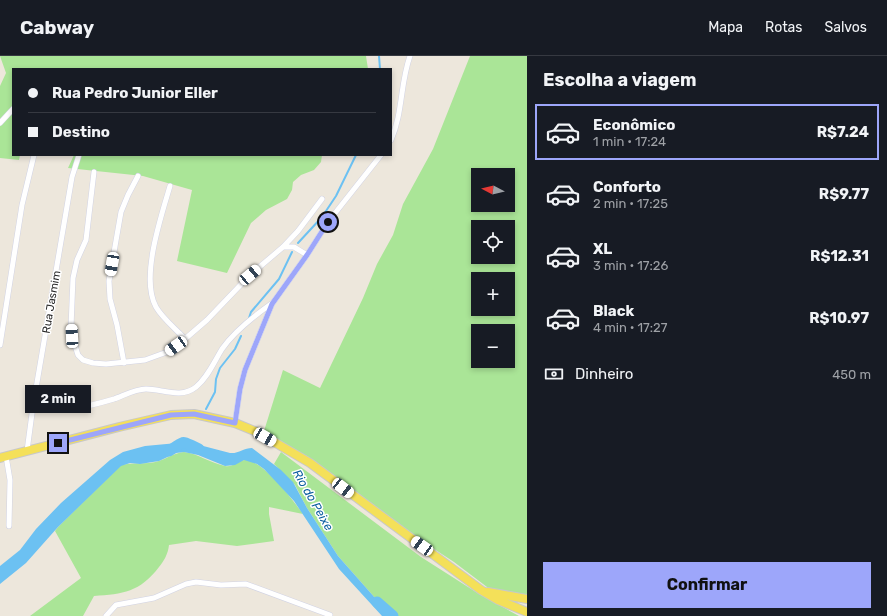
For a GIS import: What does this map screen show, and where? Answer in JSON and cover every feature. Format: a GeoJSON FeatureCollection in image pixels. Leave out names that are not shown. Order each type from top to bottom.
{"type":"FeatureCollection","features":[{"type":"Feature","properties":{"kind":"main road"},"geometry":{"type":"LineString","coordinates":[[3,457],[119,426],[171,415],[194,414],[235,423],[258,432],[310,463],[482,590],[498,600],[527,612]]}},
{"type":"Feature","properties":{"kind":"main road"},"geometry":{"type":"LineString","coordinates":[[482,590],[527,599]]}},
{"type":"Feature","properties":{"kind":"street"},"geometry":{"type":"LineString","coordinates":[[392,137],[398,121],[404,76],[410,56]]}},
{"type":"Feature","properties":{"kind":"street"},"geometry":{"type":"LineString","coordinates":[[0,123],[12,110]]}},
{"type":"Feature","properties":{"kind":"street"},"geometry":{"type":"LineString","coordinates":[[0,344],[22,205],[34,156]]}},
{"type":"Feature","properties":{"kind":"street","name":"Rua Jasmim"},"geometry":{"type":"LineString","coordinates":[[27,451],[33,406],[72,178],[79,156]]}},
{"type":"Feature","properties":{"kind":"street"},"geometry":{"type":"LineString","coordinates":[[235,423],[240,389],[245,370],[272,304],[307,255],[328,222],[380,156]]}},
{"type":"Feature","properties":{"kind":"street"},"geometry":{"type":"LineString","coordinates":[[94,172],[86,240],[77,260],[73,278],[72,336],[78,355],[83,360],[93,363],[124,363],[160,356],[185,339],[207,320],[250,275],[283,247],[298,231],[322,199]]}},
{"type":"Feature","properties":{"kind":"street"},"geometry":{"type":"LineString","coordinates":[[124,363],[117,325],[110,300],[109,281],[121,212],[138,176]]}},
{"type":"Feature","properties":{"kind":"street"},"geometry":{"type":"LineString","coordinates":[[170,186],[160,221],[150,267],[151,284],[156,307],[185,339]]}},
{"type":"Feature","properties":{"kind":"street"},"geometry":{"type":"LineString","coordinates":[[283,247],[294,247],[307,255]]}},
{"type":"Feature","properties":{"kind":"street"},"geometry":{"type":"LineString","coordinates":[[33,406],[58,410],[71,409],[103,402],[142,390],[173,393],[189,391],[203,379],[227,343],[252,319],[272,304]]}},
{"type":"Feature","properties":{"kind":"street"},"geometry":{"type":"LineString","coordinates":[[3,457],[10,480],[8,526]]}},
{"type":"Feature","properties":{"kind":"street"},"geometry":{"type":"LineString","coordinates":[[106,616],[116,605],[154,598],[186,584],[196,582],[221,585],[238,583],[250,585],[330,615]]}},
{"type":"Feature","properties":{"kind":"green space"},"geometry":{"type":"Polygon","coordinates":[[[0,56],[366,56],[368,68],[12,68],[12,156],[20,156],[19,160],[0,158],[0,86],[6,73],[0,56]]]}},
{"type":"Feature","properties":{"kind":"green space"},"geometry":{"type":"Polygon","coordinates":[[[470,56],[527,56],[527,596],[487,587],[454,562],[405,530],[264,431],[283,370],[320,388],[363,298],[377,264],[393,235],[403,204],[433,149],[470,56]]]}},
{"type":"Feature","properties":{"kind":"green space"},"geometry":{"type":"Polygon","coordinates":[[[74,156],[322,156],[321,162],[314,170],[301,175],[293,182],[292,190],[287,199],[266,210],[251,223],[227,273],[177,261],[192,190],[143,176],[68,168],[74,156]]]}},
{"type":"Feature","properties":{"kind":"green space"},"geometry":{"type":"Polygon","coordinates":[[[184,452],[225,466],[231,466],[245,460],[260,466],[277,482],[303,514],[269,507],[274,541],[237,546],[196,541],[169,545],[163,562],[145,582],[138,587],[122,593],[94,596],[83,616],[30,616],[81,578],[55,531],[58,527],[121,465],[154,462],[177,453],[184,452]]]}},
{"type":"Feature","properties":{"kind":"green space"},"geometry":{"type":"Polygon","coordinates":[[[281,452],[421,557],[479,594],[519,616],[391,616],[338,556],[307,508],[295,485],[274,464],[281,452]]]}},
{"type":"Feature","properties":{"kind":"water"},"geometry":{"type":"Polygon","coordinates":[[[188,442],[230,453],[236,453],[252,448],[281,470],[293,482],[307,508],[338,556],[391,616],[382,616],[339,569],[294,501],[264,469],[257,464],[244,460],[235,465],[225,466],[198,455],[184,452],[176,453],[159,461],[140,464],[130,463],[121,466],[58,527],[26,563],[0,584],[0,566],[20,550],[36,529],[61,503],[110,460],[123,452],[145,446],[188,442]]]}},
{"type":"Feature","properties":{"kind":"waterway"},"geometry":{"type":"LineString","coordinates":[[379,56],[380,68]]}},
{"type":"Feature","properties":{"kind":"waterway"},"geometry":{"type":"LineString","coordinates":[[298,243],[322,217],[336,196],[356,156]]}},
{"type":"Feature","properties":{"kind":"waterway"},"geometry":{"type":"LineString","coordinates":[[249,318],[251,312],[279,279],[292,252]]}},
{"type":"Feature","properties":{"kind":"waterway"},"geometry":{"type":"LineString","coordinates":[[206,409],[215,392],[216,379],[220,368],[235,349],[241,336]]}},
{"type":"Feature","properties":{"kind":"waterway","name":"Rio do Peixe"},"geometry":{"type":"LineString","coordinates":[[169,451],[183,442],[199,449]]}},
{"type":"Feature","properties":{"kind":"waterway","name":"Rio do Peixe"},"geometry":{"type":"LineString","coordinates":[[377,602],[393,616]]}},
{"type":"Feature","properties":{"kind":"route"},"geometry":{"type":"LineString","coordinates":[[58,443],[119,426],[171,415],[194,414],[209,416],[235,423],[240,389],[245,370],[272,304],[307,255],[328,222]]}}]}
